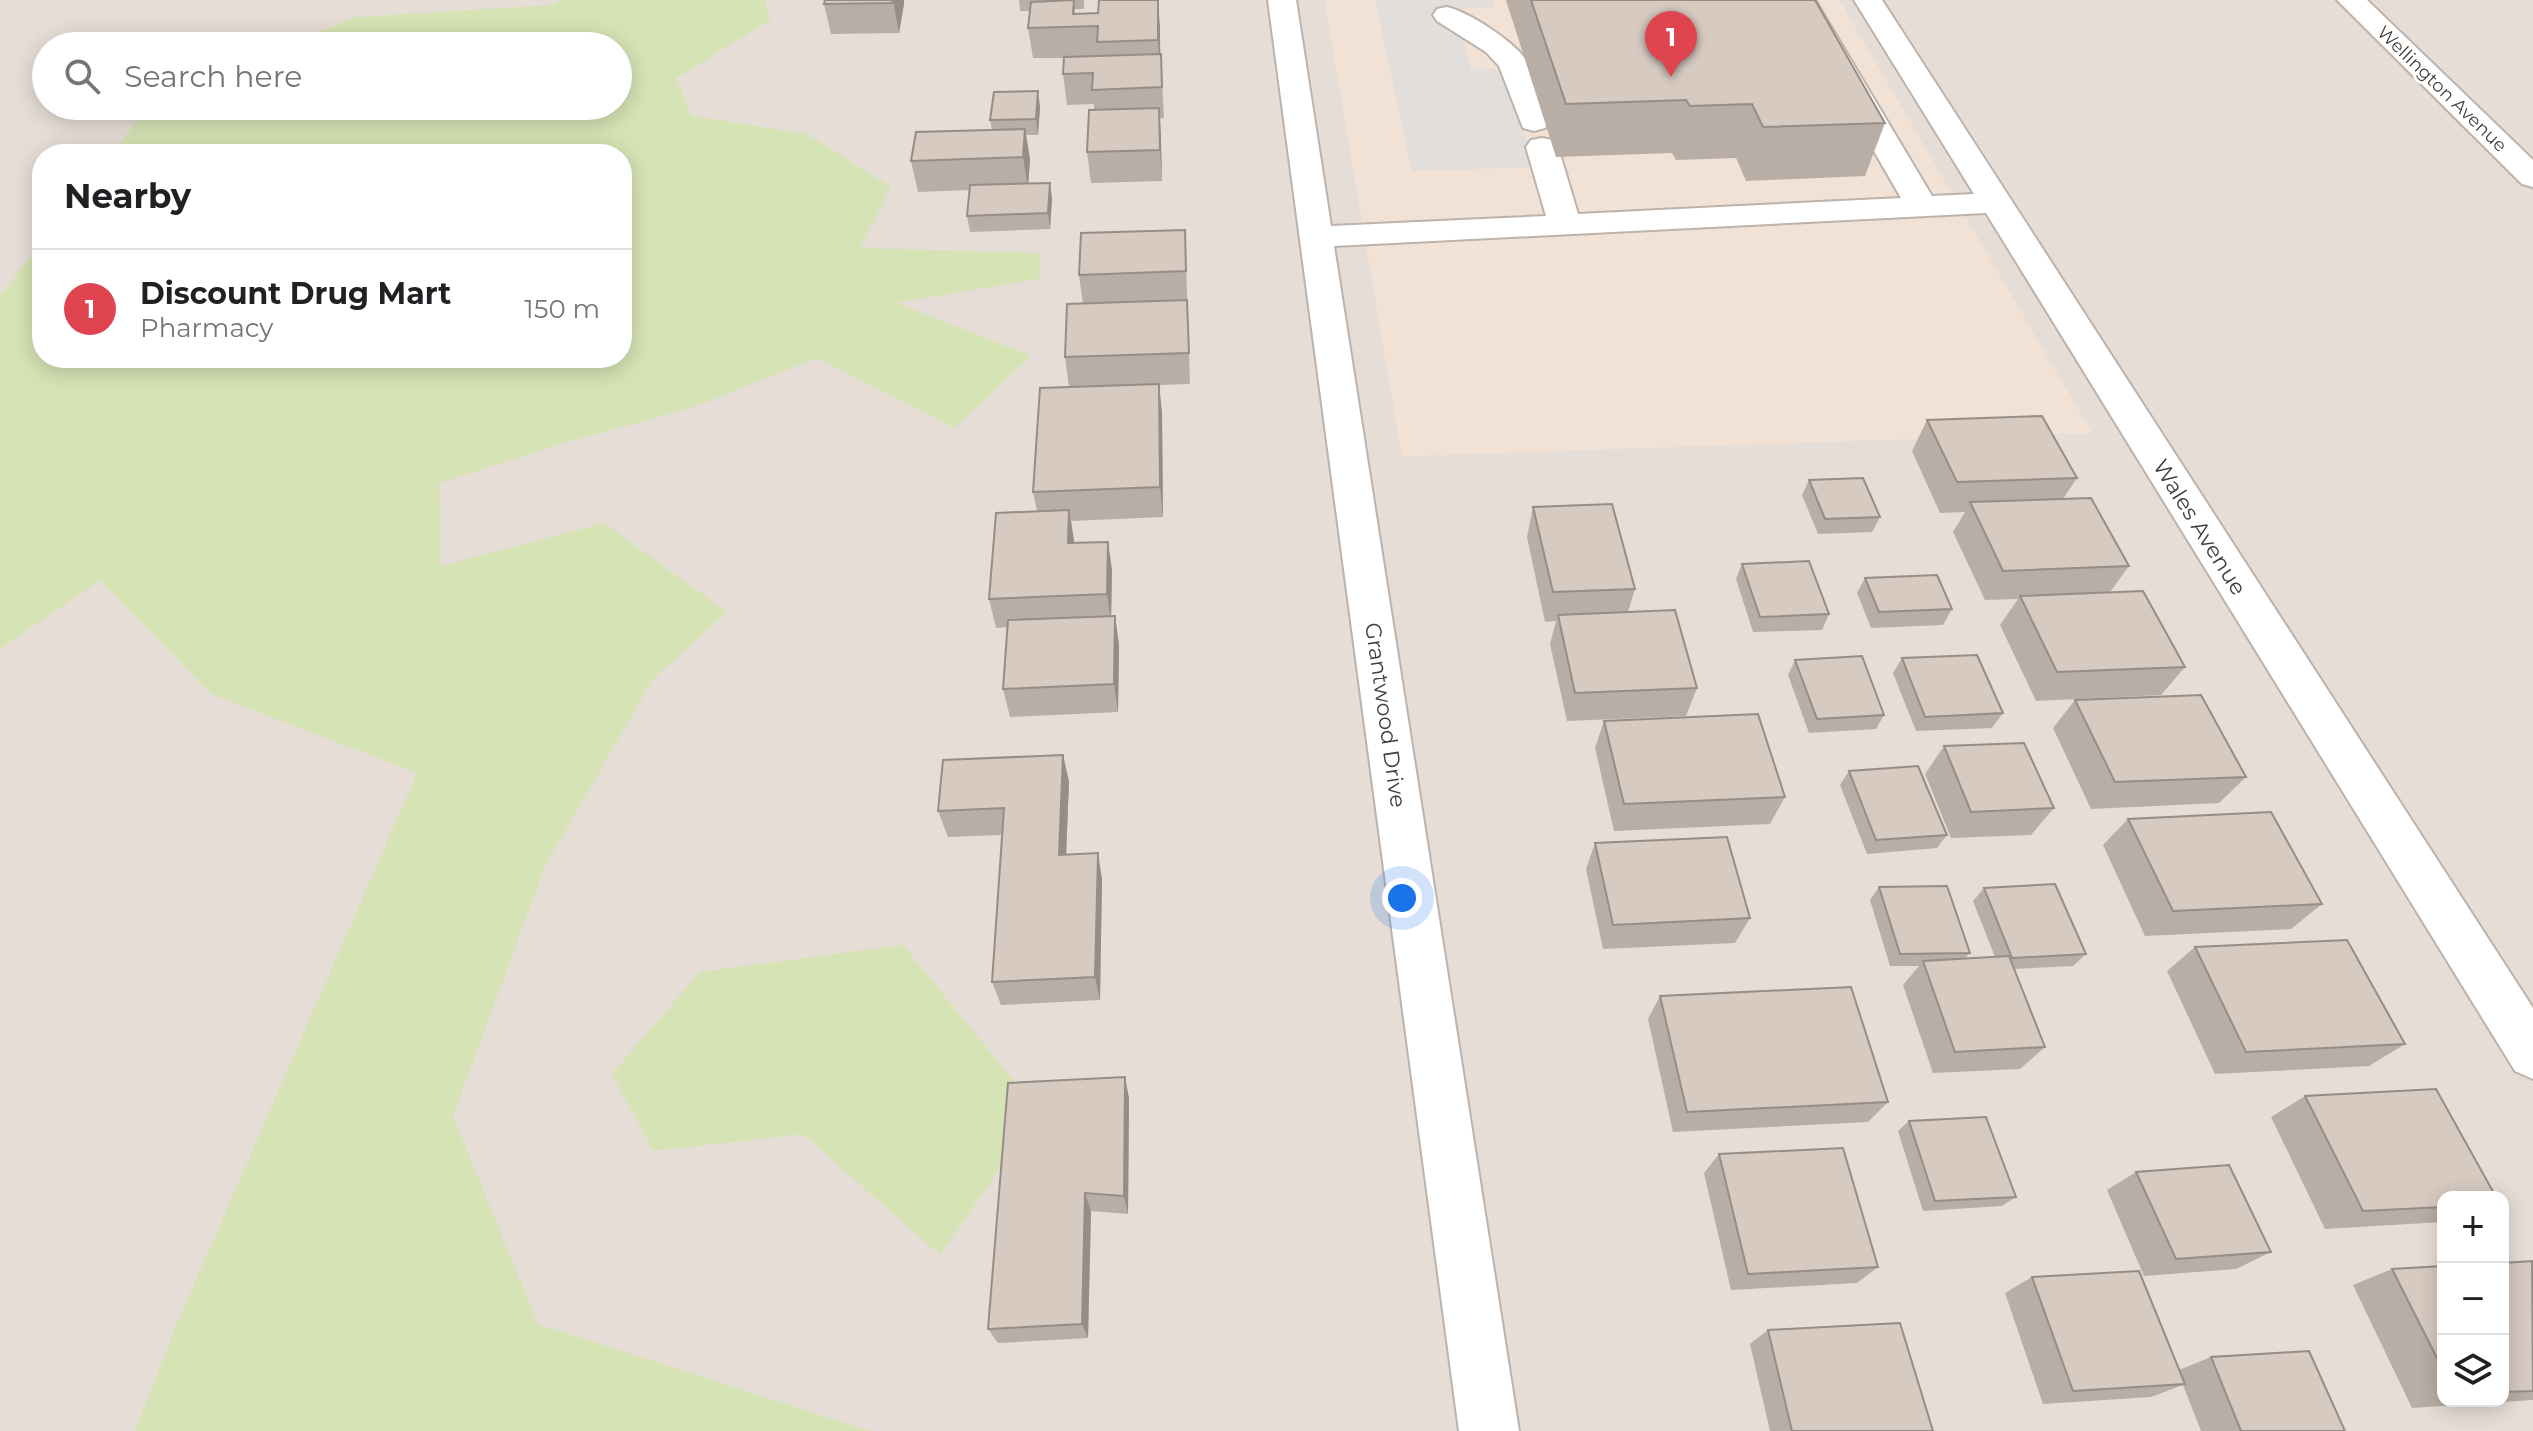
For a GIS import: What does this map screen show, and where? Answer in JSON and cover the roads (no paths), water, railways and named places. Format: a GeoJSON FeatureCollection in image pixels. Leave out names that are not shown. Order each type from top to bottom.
{"type":"FeatureCollection","features":[{"type":"Feature","properties":{"kind":"street","name":"Grantwood Drive"},"geometry":{"type":"LineString","coordinates":[[1282,0],[1489,1431]]}},
{"type":"Feature","properties":{"kind":"street"},"geometry":{"type":"LineString","coordinates":[[1801,0],[1922,207]]}},
{"type":"Feature","properties":{"kind":"street","name":"Wales Avenue"},"geometry":{"type":"LineString","coordinates":[[1868,0],[2533,1054]]}},
{"type":"Feature","properties":{"kind":"street","name":"Wellington Avenue"},"geometry":{"type":"LineString","coordinates":[[2351,0],[2533,177]]}},
{"type":"Feature","properties":{"kind":"street"},"geometry":{"type":"LineString","coordinates":[[1447,15],[1496,46],[1513,63],[1565,224]]}},
{"type":"Feature","properties":{"kind":"street"},"geometry":{"type":"LineString","coordinates":[[1317,237],[1996,203]]}},
{"type":"Feature","properties":{"kind":"place","name":"Discount Drug Mart"},"geometry":{"type":"Point","coordinates":[1671,77]}}]}
